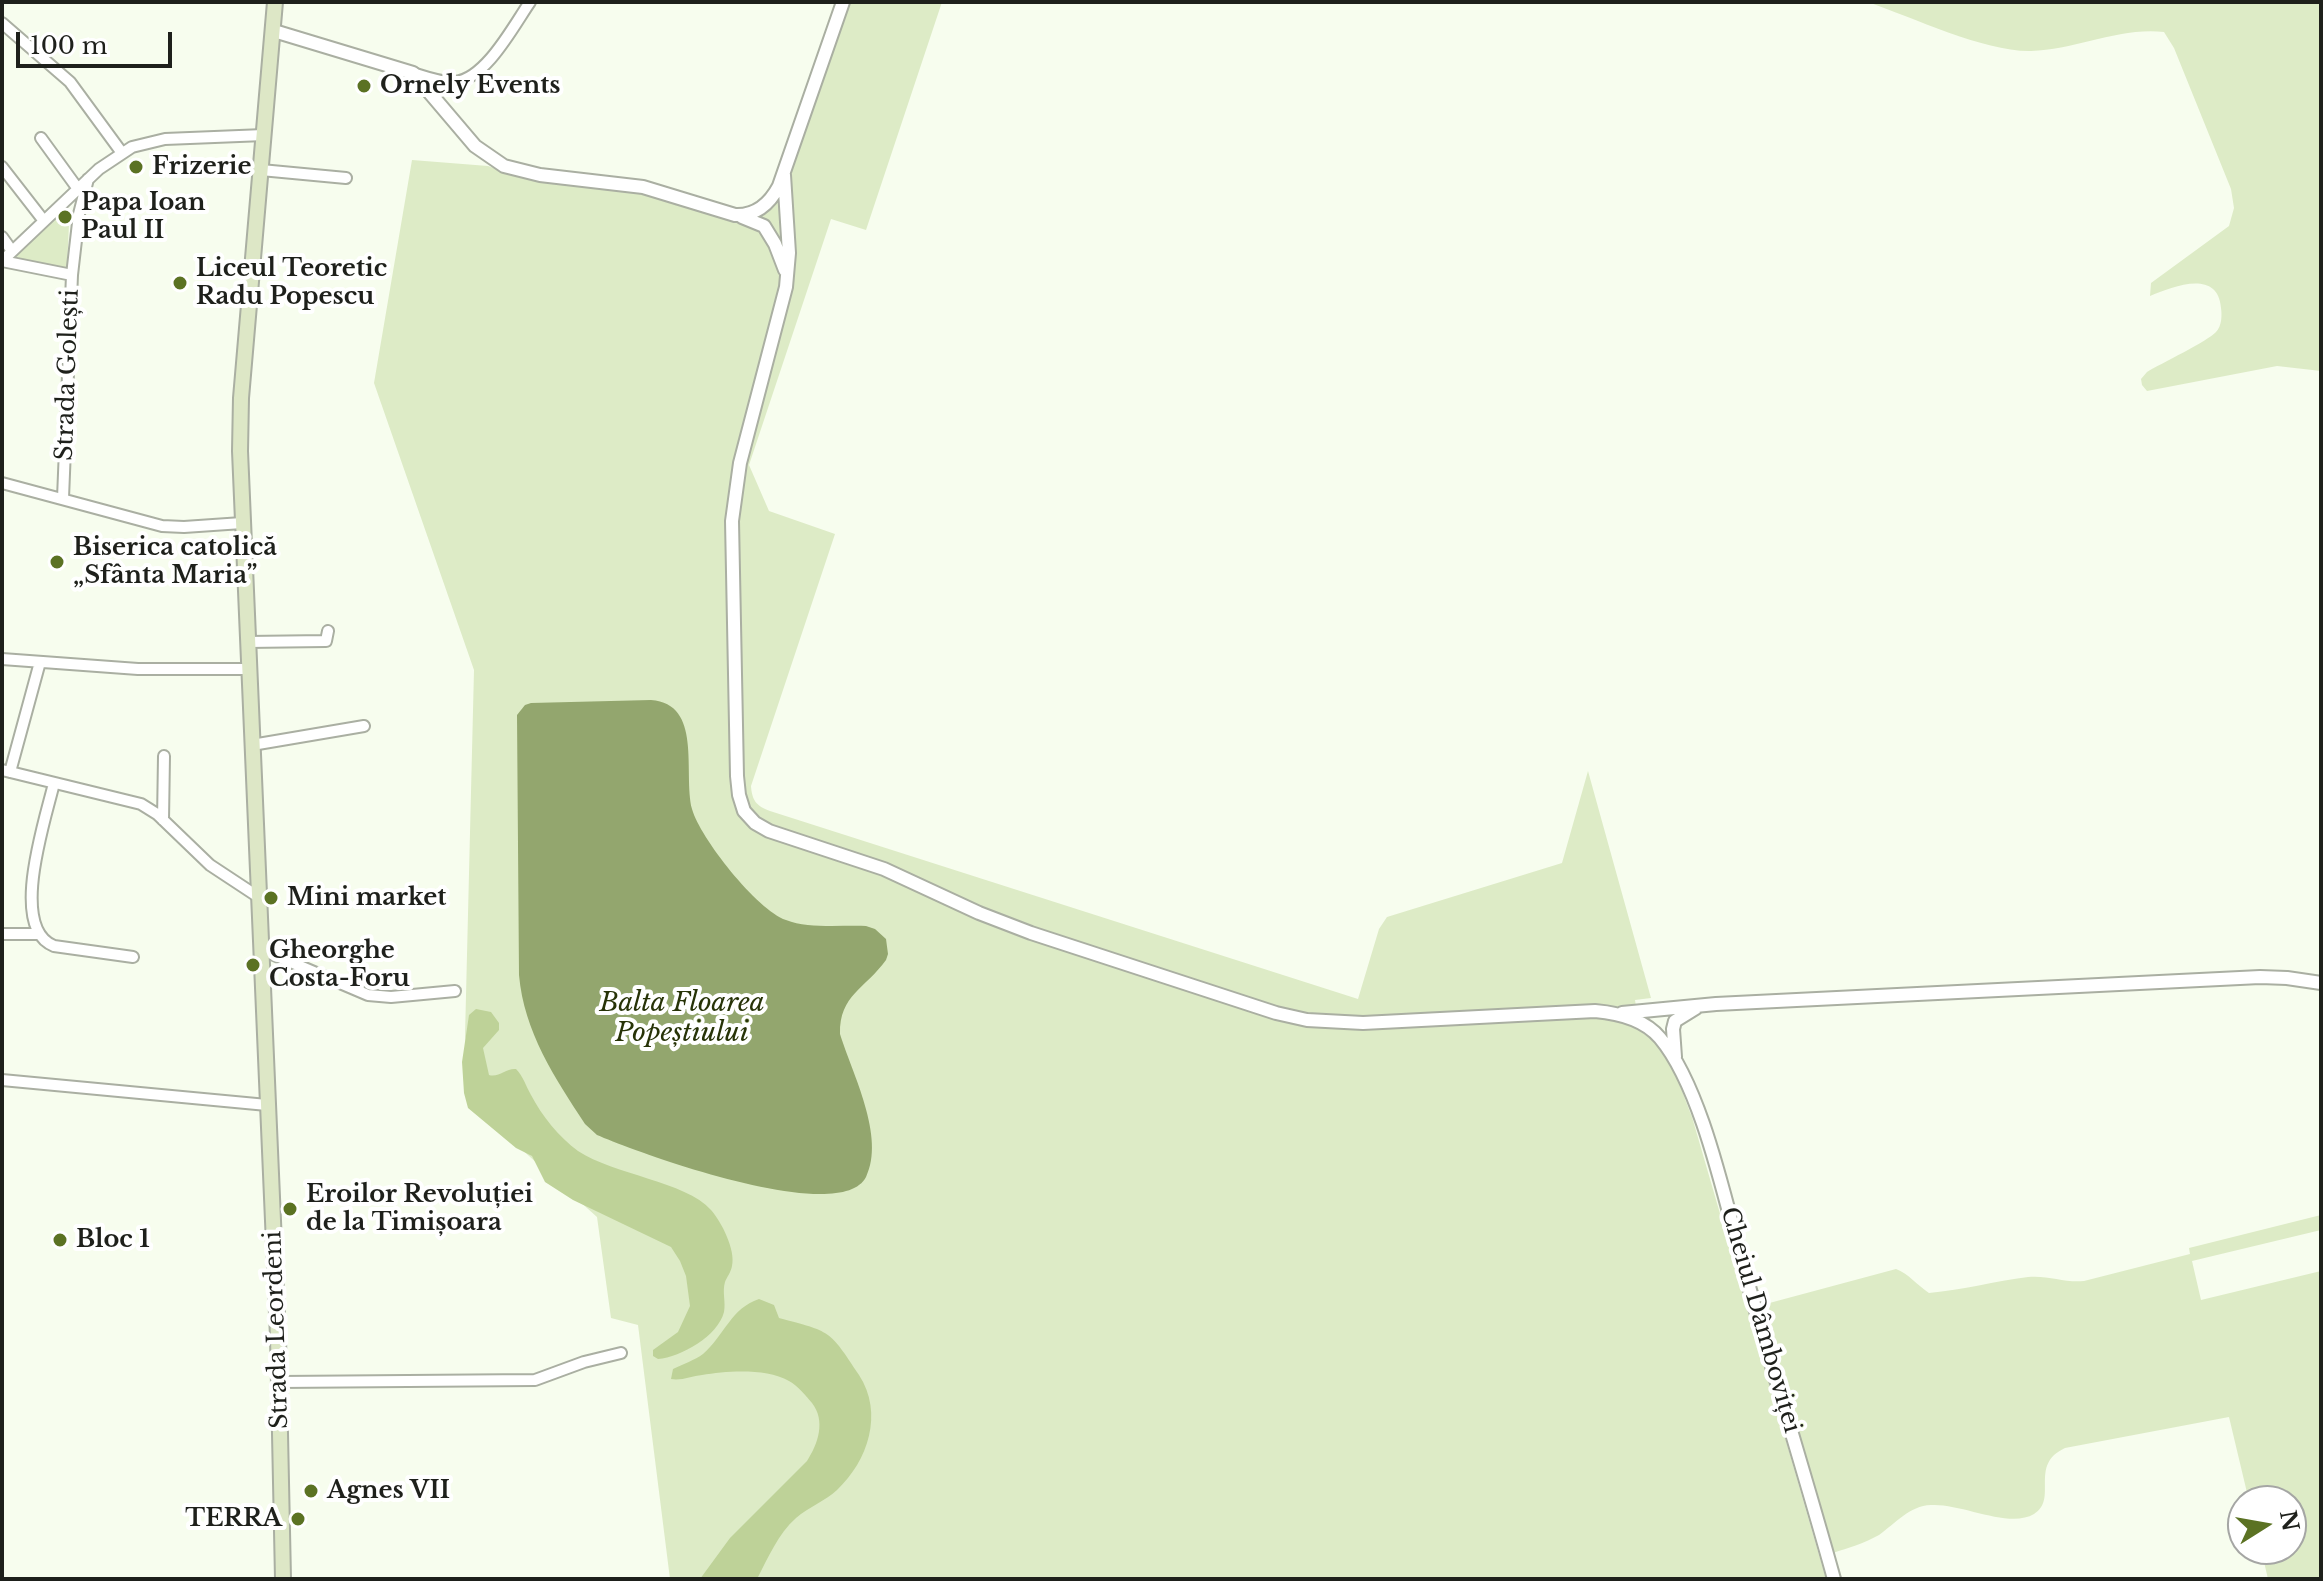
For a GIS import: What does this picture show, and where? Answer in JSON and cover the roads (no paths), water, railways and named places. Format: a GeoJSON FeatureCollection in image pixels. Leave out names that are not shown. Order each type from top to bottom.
{"type":"FeatureCollection","features":[{"type":"Feature","properties":{"kind":"main road","name":"Strada Leordeni"},"geometry":{"type":"LineString","coordinates":[[275,2],[241,398],[242,523],[280,1382],[283,1579]]}},
{"type":"Feature","properties":{"kind":"street"},"geometry":{"type":"LineString","coordinates":[[274,31],[449,82],[470,78],[492,56],[530,2]]}},
{"type":"Feature","properties":{"kind":"street"},"geometry":{"type":"LineString","coordinates":[[787,277],[775,244],[759,215],[784,175],[843,2]]}},
{"type":"Feature","properties":{"kind":"street"},"geometry":{"type":"LineString","coordinates":[[2,23],[70,82],[122,153]]}},
{"type":"Feature","properties":{"kind":"street"},"geometry":{"type":"LineString","coordinates":[[413,73],[475,146],[504,166],[540,175],[643,187],[776,228],[783,223],[785,213]]}},
{"type":"Feature","properties":{"kind":"street"},"geometry":{"type":"LineString","coordinates":[[2,261],[88,179],[122,153],[142,143],[165,139],[264,135]]}},
{"type":"Feature","properties":{"kind":"street"},"geometry":{"type":"LineString","coordinates":[[41,138],[78,189]]}},
{"type":"Feature","properties":{"kind":"street"},"geometry":{"type":"LineString","coordinates":[[2,167],[44,221]]}},
{"type":"Feature","properties":{"kind":"street"},"geometry":{"type":"LineString","coordinates":[[261,170],[346,178]]}},
{"type":"Feature","properties":{"kind":"street"},"geometry":{"type":"LineString","coordinates":[[784,175],[789,244],[787,277],[780,315],[740,463],[732,521],[738,786],[744,811],[755,823],[776,834],[884,869],[979,913],[1031,933],[1294,1018],[1363,1023],[1581,1011],[1615,1014],[1705,1005],[2260,977],[2321,983]]}},
{"type":"Feature","properties":{"kind":"street"},"geometry":{"type":"LineString","coordinates":[[72,275],[79,214],[88,179]]}},
{"type":"Feature","properties":{"kind":"street"},"geometry":{"type":"LineString","coordinates":[[735,215],[749,214],[775,203],[785,213]]}},
{"type":"Feature","properties":{"kind":"street"},"geometry":{"type":"LineString","coordinates":[[2,237],[12,251]]}},
{"type":"Feature","properties":{"kind":"street","name":"Strada Golești"},"geometry":{"type":"LineString","coordinates":[[2,261],[72,275],[63,498]]}},
{"type":"Feature","properties":{"kind":"street"},"geometry":{"type":"LineString","coordinates":[[2,483],[162,526],[242,523]]}},
{"type":"Feature","properties":{"kind":"street"},"geometry":{"type":"LineString","coordinates":[[247,642],[326,641],[328,631]]}},
{"type":"Feature","properties":{"kind":"street"},"geometry":{"type":"LineString","coordinates":[[2,659],[138,669],[248,669]]}},
{"type":"Feature","properties":{"kind":"street"},"geometry":{"type":"LineString","coordinates":[[40,662],[6,771],[132,800],[150,808],[210,865],[257,896]]}},
{"type":"Feature","properties":{"kind":"street"},"geometry":{"type":"LineString","coordinates":[[252,745],[364,726]]}},
{"type":"Feature","properties":{"kind":"street"},"geometry":{"type":"LineString","coordinates":[[163,820],[164,756]]}},
{"type":"Feature","properties":{"kind":"street"},"geometry":{"type":"LineString","coordinates":[[54,783],[31,887],[39,934],[54,946],[133,957]]}},
{"type":"Feature","properties":{"kind":"street"},"geometry":{"type":"LineString","coordinates":[[2,934],[39,934]]}},
{"type":"Feature","properties":{"kind":"street"},"geometry":{"type":"LineString","coordinates":[[260,949],[368,995],[391,997],[455,991]]}},
{"type":"Feature","properties":{"kind":"street"},"geometry":{"type":"LineString","coordinates":[[1615,1014],[1666,1035],[1687,1013],[1705,1005]]}},
{"type":"Feature","properties":{"kind":"street"},"geometry":{"type":"LineString","coordinates":[[1661,1009],[1672,1013],[1677,1064]]}},
{"type":"Feature","properties":{"kind":"street"},"geometry":{"type":"LineString","coordinates":[[1661,1009],[1649,1017],[1654,1032],[1677,1064]]}},
{"type":"Feature","properties":{"kind":"street","name":"Cheiul Dâmboviței"},"geometry":{"type":"LineString","coordinates":[[1677,1064],[1714,1160],[1834,1579]]}},
{"type":"Feature","properties":{"kind":"street"},"geometry":{"type":"LineString","coordinates":[[2,1080],[267,1105]]}},
{"type":"Feature","properties":{"kind":"street"},"geometry":{"type":"LineString","coordinates":[[280,1382],[535,1380],[621,1353]]}},
{"type":"Feature","properties":{"kind":"water","name":"Balta Floarea Popeștiului"},"geometry":{"type":"Polygon","coordinates":[[[651,700],[667,704],[678,714],[684,726],[688,742],[692,809],[697,822],[731,872],[760,903],[774,914],[795,923],[866,926],[886,939],[886,960],[849,1001],[841,1021],[840,1034],[865,1105],[872,1143],[866,1177],[849,1190],[819,1194],[738,1182],[597,1135],[585,1124],[534,1035],[519,975],[517,715],[531,703],[651,700]]]}},
{"type":"Feature","properties":{"kind":"place","name":"Ornely Events"},"geometry":{"type":"Point","coordinates":[364,86]}},
{"type":"Feature","properties":{"kind":"place","name":"Frizerie"},"geometry":{"type":"Point","coordinates":[136,167]}},
{"type":"Feature","properties":{"kind":"place","name":"Papa Ioan Paul II"},"geometry":{"type":"Point","coordinates":[65,217]}},
{"type":"Feature","properties":{"kind":"place","name":"Liceul Teoretic Radu Popescu"},"geometry":{"type":"Point","coordinates":[180,283]}},
{"type":"Feature","properties":{"kind":"place","name":"Biserica catolică „Sfânta Maria”"},"geometry":{"type":"Point","coordinates":[57,562]}},
{"type":"Feature","properties":{"kind":"place","name":"Mini market"},"geometry":{"type":"Point","coordinates":[271,898]}},
{"type":"Feature","properties":{"kind":"place","name":"Gheorghe Costa-Foru"},"geometry":{"type":"Point","coordinates":[253,965]}},
{"type":"Feature","properties":{"kind":"place","name":"Eroilor Revoluției de la Timișoara"},"geometry":{"type":"Point","coordinates":[290,1209]}},
{"type":"Feature","properties":{"kind":"place","name":"Bloc 1"},"geometry":{"type":"Point","coordinates":[60,1240]}},
{"type":"Feature","properties":{"kind":"place","name":"Agnes VII"},"geometry":{"type":"Point","coordinates":[311,1491]}},
{"type":"Feature","properties":{"kind":"place","name":"TERRA"},"geometry":{"type":"Point","coordinates":[298,1519]}}]}
